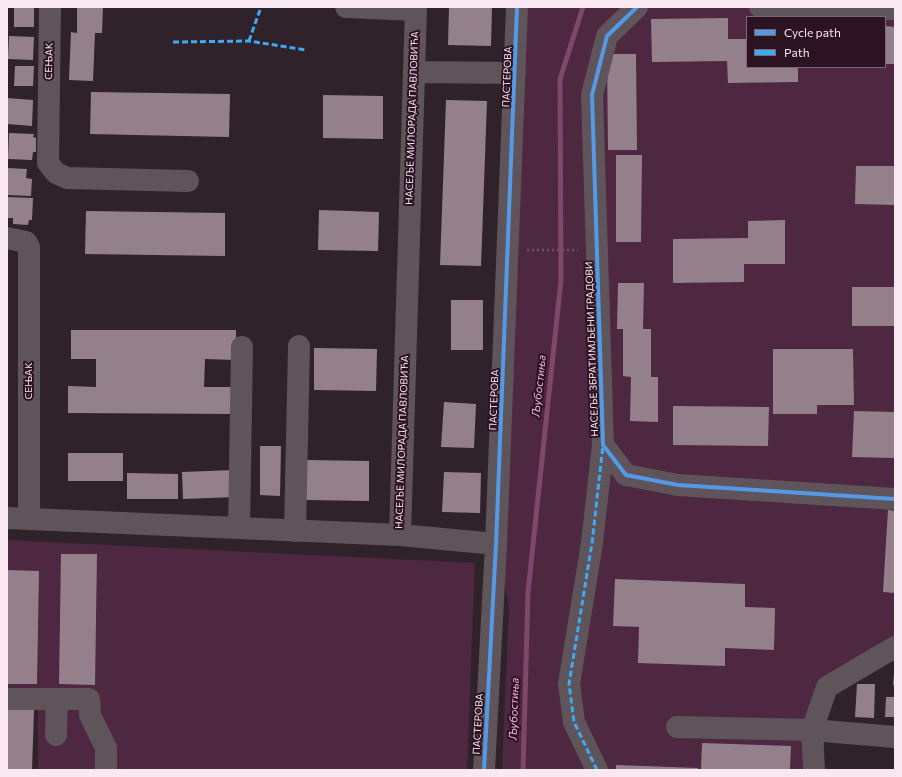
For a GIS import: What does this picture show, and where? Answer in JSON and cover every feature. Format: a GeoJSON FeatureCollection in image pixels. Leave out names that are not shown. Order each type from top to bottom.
{"type":"FeatureCollection","features":[{"type":"Feature","properties":{"kind":"street","name":"СЕЊАК"},"geometry":{"type":"LineString","coordinates":[[50,7],[48,163],[56,173],[67,178],[188,181]]}},
{"type":"Feature","properties":{"kind":"street"},"geometry":{"type":"LineString","coordinates":[[346,7],[416,8]]}},
{"type":"Feature","properties":{"kind":"street","name":"ПАСТЕРОВА"},"geometry":{"type":"LineString","coordinates":[[484,770],[496,544],[517,7]]}},
{"type":"Feature","properties":{"kind":"street","name":"НАСЕЉЕ ЗБРАТИМЉЕНИ ГРАДОВИ"},"geometry":{"type":"LineString","coordinates":[[637,7],[607,36],[592,95],[603,445],[626,475],[678,485],[895,499]]}},
{"type":"Feature","properties":{"kind":"street"},"geometry":{"type":"LineString","coordinates":[[760,7],[895,9]]}},
{"type":"Feature","properties":{"kind":"street","name":"НАСЕЉЕ МИЛОРАДА ПАВЛОВИЋА"},"geometry":{"type":"LineString","coordinates":[[28,519],[400,535],[416,8]]}},
{"type":"Feature","properties":{"kind":"street"},"geometry":{"type":"LineString","coordinates":[[414,72],[515,73]]}},
{"type":"Feature","properties":{"kind":"street","name":"СЕЊАК"},"geometry":{"type":"LineString","coordinates":[[7,238],[26,242],[29,247],[28,519]]}},
{"type":"Feature","properties":{"kind":"street"},"geometry":{"type":"LineString","coordinates":[[296,531],[299,346]]}},
{"type":"Feature","properties":{"kind":"street"},"geometry":{"type":"LineString","coordinates":[[239,528],[242,347]]}},
{"type":"Feature","properties":{"kind":"street"},"geometry":{"type":"LineString","coordinates":[[597,770],[574,722],[568,684],[592,542],[603,445]]}},
{"type":"Feature","properties":{"kind":"street"},"geometry":{"type":"LineString","coordinates":[[7,518],[28,519]]}},
{"type":"Feature","properties":{"kind":"street"},"geometry":{"type":"LineString","coordinates":[[400,535],[496,544]]}},
{"type":"Feature","properties":{"kind":"street"},"geometry":{"type":"LineString","coordinates":[[814,770],[812,730],[827,687],[895,647]]}},
{"type":"Feature","properties":{"kind":"street"},"geometry":{"type":"LineString","coordinates":[[7,699],[89,698],[90,715],[106,748],[106,770]]}},
{"type":"Feature","properties":{"kind":"street"},"geometry":{"type":"LineString","coordinates":[[56,699],[56,734]]}},
{"type":"Feature","properties":{"kind":"street"},"geometry":{"type":"LineString","coordinates":[[677,727],[812,730],[895,737]]}},
{"type":"Feature","properties":{"kind":"path"},"geometry":{"type":"LineString","coordinates":[[532,249],[573,249]]}},
{"type":"Feature","properties":{"kind":"shaded area"},"geometry":{"type":"Polygon","coordinates":[[[517,7],[895,7],[895,647],[827,687],[814,770],[502,770],[509,607],[496,544],[517,7]]]}},
{"type":"Feature","properties":{"kind":"shaded area"},"geometry":{"type":"Polygon","coordinates":[[[7,540],[475,563],[467,770],[38,770],[38,693],[7,691],[7,540]]]}},
{"type":"Feature","properties":{"kind":"building"},"geometry":{"type":"Polygon","coordinates":[[[14,7],[34,7],[34,27],[14,27],[14,7]]]}},
{"type":"Feature","properties":{"kind":"building"},"geometry":{"type":"Polygon","coordinates":[[[77,7],[103,7],[102,33],[95,33],[93,81],[69,80],[71,32],[77,33],[77,7]]]}},
{"type":"Feature","properties":{"kind":"building"},"geometry":{"type":"Polygon","coordinates":[[[449,7],[492,7],[491,46],[448,45],[449,7]]]}},
{"type":"Feature","properties":{"kind":"building"},"geometry":{"type":"Polygon","coordinates":[[[728,18],[728,39],[746,39],[746,68],[798,68],[798,82],[728,83],[727,61],[652,62],[651,19],[728,18]]]}},
{"type":"Feature","properties":{"kind":"building"},"geometry":{"type":"Polygon","coordinates":[[[886,26],[895,27],[895,64],[886,64],[886,26]]]}},
{"type":"Feature","properties":{"kind":"building"},"geometry":{"type":"Polygon","coordinates":[[[9,36],[34,37],[33,60],[8,59],[9,36]]]}},
{"type":"Feature","properties":{"kind":"building"},"geometry":{"type":"Polygon","coordinates":[[[607,54],[636,54],[637,150],[608,150],[607,54]]]}},
{"type":"Feature","properties":{"kind":"building"},"geometry":{"type":"Polygon","coordinates":[[[15,66],[34,66],[33,86],[14,86],[15,66]]]}},
{"type":"Feature","properties":{"kind":"building"},"geometry":{"type":"Polygon","coordinates":[[[91,92],[230,94],[229,137],[90,134],[91,92]]]}},
{"type":"Feature","properties":{"kind":"building"},"geometry":{"type":"Polygon","coordinates":[[[323,95],[383,96],[383,139],[323,138],[323,95]]]}},
{"type":"Feature","properties":{"kind":"building"},"geometry":{"type":"Polygon","coordinates":[[[7,98],[33,100],[32,126],[7,124],[7,98]]]}},
{"type":"Feature","properties":{"kind":"building"},"geometry":{"type":"Polygon","coordinates":[[[446,100],[487,101],[481,266],[440,265],[446,100]]]}},
{"type":"Feature","properties":{"kind":"building"},"geometry":{"type":"Polygon","coordinates":[[[9,133],[34,134],[33,137],[36,138],[36,152],[33,152],[32,160],[8,159],[9,133]]]}},
{"type":"Feature","properties":{"kind":"building"},"geometry":{"type":"Polygon","coordinates":[[[616,155],[642,155],[641,242],[616,242],[616,155]]]}},
{"type":"Feature","properties":{"kind":"building"},"geometry":{"type":"Polygon","coordinates":[[[856,166],[895,166],[895,205],[855,204],[856,166]]]}},
{"type":"Feature","properties":{"kind":"building"},"geometry":{"type":"Polygon","coordinates":[[[7,168],[27,169],[26,178],[32,179],[31,196],[7,195],[7,168]]]}},
{"type":"Feature","properties":{"kind":"building"},"geometry":{"type":"Polygon","coordinates":[[[7,197],[33,198],[32,220],[29,220],[28,225],[13,224],[13,218],[7,218],[7,197]]]}},
{"type":"Feature","properties":{"kind":"building"},"geometry":{"type":"Polygon","coordinates":[[[319,210],[379,212],[378,251],[318,250],[319,210]]]}},
{"type":"Feature","properties":{"kind":"building"},"geometry":{"type":"Polygon","coordinates":[[[86,211],[225,213],[225,256],[85,254],[86,211]]]}},
{"type":"Feature","properties":{"kind":"building"},"geometry":{"type":"Polygon","coordinates":[[[785,220],[785,264],[744,264],[744,282],[673,283],[673,239],[748,238],[748,221],[785,220]]]}},
{"type":"Feature","properties":{"kind":"building"},"geometry":{"type":"Polygon","coordinates":[[[618,283],[644,283],[643,329],[651,329],[651,377],[658,377],[658,422],[630,421],[631,377],[623,376],[623,329],[617,329],[618,283]]]}},
{"type":"Feature","properties":{"kind":"building"},"geometry":{"type":"Polygon","coordinates":[[[852,287],[895,287],[895,326],[852,326],[852,287]]]}},
{"type":"Feature","properties":{"kind":"building"},"geometry":{"type":"Polygon","coordinates":[[[451,300],[483,300],[483,350],[451,350],[451,300]]]}},
{"type":"Feature","properties":{"kind":"building"},"geometry":{"type":"Polygon","coordinates":[[[71,330],[236,330],[236,360],[205,359],[204,387],[237,387],[237,414],[68,413],[68,386],[96,387],[96,359],[71,359],[71,330]]]}},
{"type":"Feature","properties":{"kind":"building"},"geometry":{"type":"Polygon","coordinates":[[[314,348],[377,349],[376,391],[314,390],[314,348]]]}},
{"type":"Feature","properties":{"kind":"building"},"geometry":{"type":"Polygon","coordinates":[[[773,349],[853,349],[854,405],[817,405],[817,414],[773,414],[773,349]]]}},
{"type":"Feature","properties":{"kind":"building"},"geometry":{"type":"Polygon","coordinates":[[[444,402],[476,404],[474,448],[441,447],[444,402]]]}},
{"type":"Feature","properties":{"kind":"building"},"geometry":{"type":"Polygon","coordinates":[[[673,406],[769,407],[768,446],[673,445],[673,406]]]}},
{"type":"Feature","properties":{"kind":"building"},"geometry":{"type":"Polygon","coordinates":[[[854,411],[895,412],[895,458],[852,457],[854,411]]]}},
{"type":"Feature","properties":{"kind":"building"},"geometry":{"type":"Polygon","coordinates":[[[260,446],[281,446],[280,496],[260,495],[260,446]]]}},
{"type":"Feature","properties":{"kind":"building"},"geometry":{"type":"Polygon","coordinates":[[[68,453],[123,453],[123,481],[68,481],[68,453]]]}},
{"type":"Feature","properties":{"kind":"building"},"geometry":{"type":"Polygon","coordinates":[[[306,460],[369,461],[369,501],[306,500],[306,460]]]}},
{"type":"Feature","properties":{"kind":"building"},"geometry":{"type":"Polygon","coordinates":[[[234,470],[235,497],[183,499],[182,472],[234,470]]]}},
{"type":"Feature","properties":{"kind":"building"},"geometry":{"type":"Polygon","coordinates":[[[444,472],[481,473],[480,513],[442,512],[444,472]]]}},
{"type":"Feature","properties":{"kind":"building"},"geometry":{"type":"Polygon","coordinates":[[[127,473],[178,474],[178,499],[127,499],[127,473]]]}},
{"type":"Feature","properties":{"kind":"building"},"geometry":{"type":"Polygon","coordinates":[[[888,510],[895,511],[895,593],[883,592],[888,510]]]}},
{"type":"Feature","properties":{"kind":"building"},"geometry":{"type":"Polygon","coordinates":[[[61,554],[97,554],[95,685],[59,684],[61,554]]]}},
{"type":"Feature","properties":{"kind":"building"},"geometry":{"type":"Polygon","coordinates":[[[7,570],[39,571],[37,684],[7,684],[7,570]]]}},
{"type":"Feature","properties":{"kind":"building"},"geometry":{"type":"Polygon","coordinates":[[[615,579],[745,584],[745,607],[775,608],[774,650],[725,648],[725,666],[638,663],[639,627],[613,626],[615,579]]]}},
{"type":"Feature","properties":{"kind":"building"},"geometry":{"type":"Polygon","coordinates":[[[894,673],[895,685],[893,685],[894,673]]]}},
{"type":"Feature","properties":{"kind":"building"},"geometry":{"type":"Polygon","coordinates":[[[857,684],[875,684],[874,718],[855,717],[857,684]]]}},
{"type":"Feature","properties":{"kind":"building"},"geometry":{"type":"Polygon","coordinates":[[[886,697],[895,697],[895,717],[885,717],[886,697]]]}},
{"type":"Feature","properties":{"kind":"building"},"geometry":{"type":"Polygon","coordinates":[[[7,710],[34,710],[32,770],[7,770],[7,710]]]}},
{"type":"Feature","properties":{"kind":"building"},"geometry":{"type":"Polygon","coordinates":[[[702,743],[791,746],[790,770],[701,770],[702,743]]]}},
{"type":"Feature","properties":{"kind":"building"},"geometry":{"type":"Polygon","coordinates":[[[616,765],[698,768],[698,770],[616,770],[616,765]]]}},
{"type":"Feature","properties":{"kind":"waterway","name":"Љубостиња"},"geometry":{"type":"LineString","coordinates":[[523,770],[528,592],[561,280],[560,79],[583,7]]}},
{"type":"Feature","properties":{"kind":"marked path"},"geometry":{"type":"LineString","coordinates":[[249,41],[261,7]]}},
{"type":"Feature","properties":{"kind":"marked path"},"geometry":{"type":"LineString","coordinates":[[173,42],[249,41],[306,50]]}},
{"type":"Feature","properties":{"kind":"marked path"},"geometry":{"type":"LineString","coordinates":[[597,770],[574,722],[569,684],[592,543],[603,445]]}},
{"type":"Feature","properties":{"kind":"cycle path"},"geometry":{"type":"LineString","coordinates":[[484,770],[496,544],[517,7]]}},
{"type":"Feature","properties":{"kind":"cycle path"},"geometry":{"type":"LineString","coordinates":[[637,7],[607,36],[592,95],[603,445],[626,475],[678,485],[895,499]]}}]}
